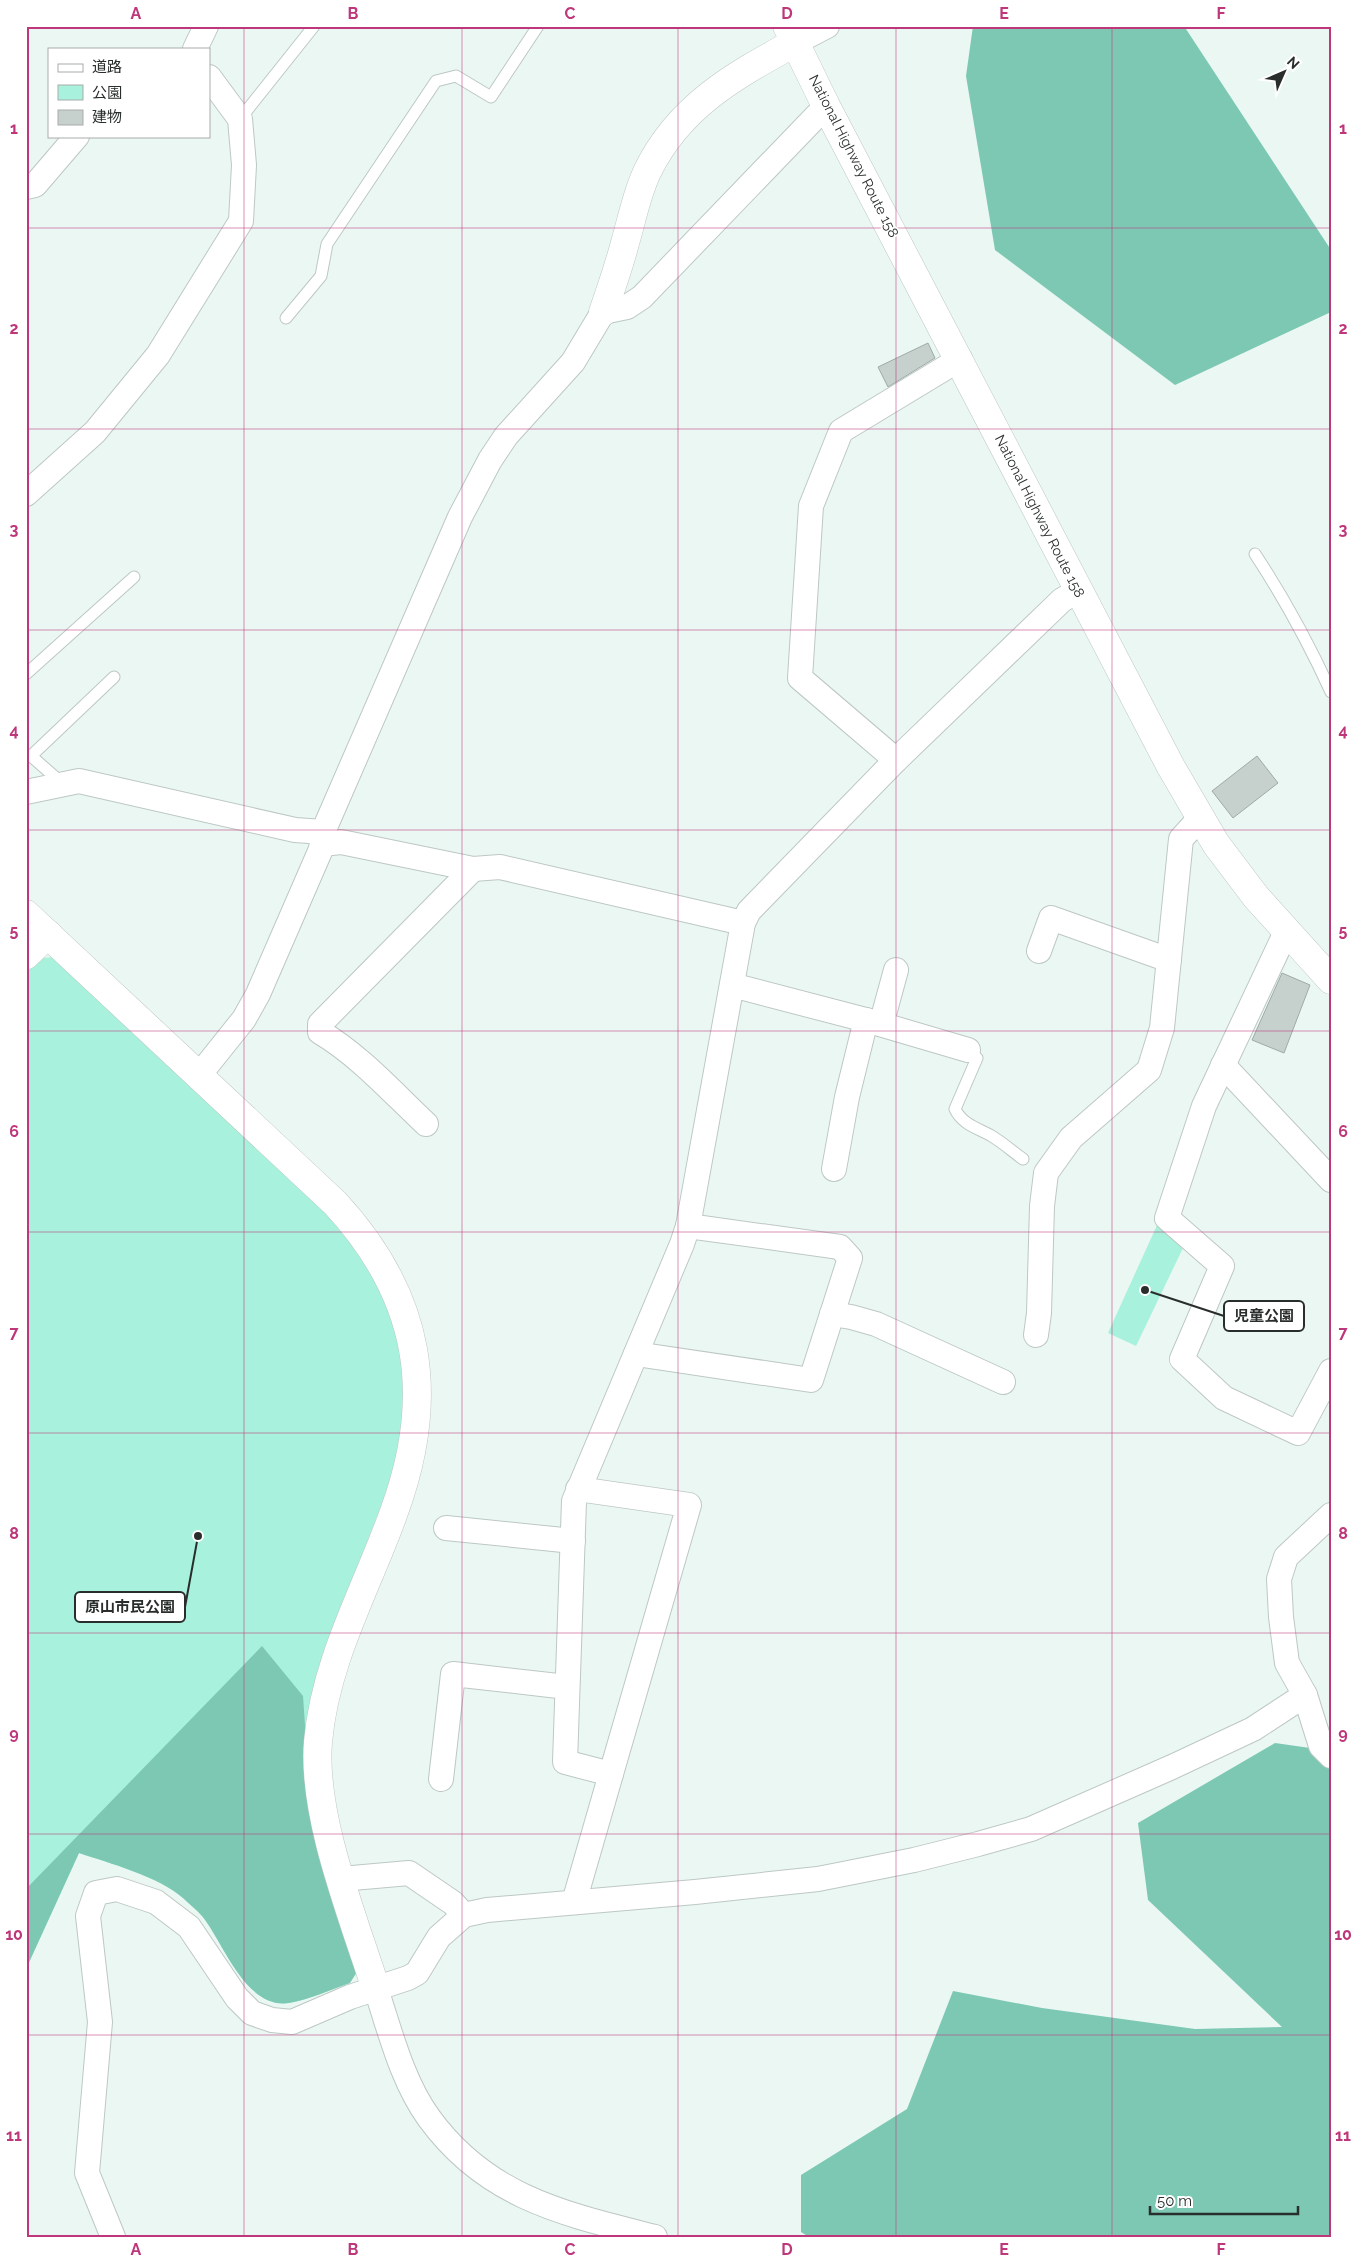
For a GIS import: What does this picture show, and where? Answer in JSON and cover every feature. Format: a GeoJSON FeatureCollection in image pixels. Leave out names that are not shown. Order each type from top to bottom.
{"type":"FeatureCollection","features":[{"type":"Feature","properties":{"kind":"main road","name":"National Highway Route 158"},"geometry":{"type":"LineString","coordinates":[[792,34],[826,106],[960,359],[1078,591],[1200,818],[1216,844],[1256,898],[1331,980]]}},
{"type":"Feature","properties":{"kind":"main road"},"geometry":{"type":"LineString","coordinates":[[603,312],[647,171],[662,146],[681,121],[701,101],[792,34]]}},
{"type":"Feature","properties":{"kind":"main road"},"geometry":{"type":"LineString","coordinates":[[26,914],[200,1074],[335,1203],[358,1228],[390,1278],[412,1338],[418,1396],[412,1449],[394,1512],[347,1628],[330,1678],[321,1715],[318,1744],[318,1774],[328,1831],[341,1879],[376,1989]]}},
{"type":"Feature","properties":{"kind":"main road"},"geometry":{"type":"LineString","coordinates":[[26,955],[48,934]]}},
{"type":"Feature","properties":{"kind":"street"},"geometry":{"type":"LineString","coordinates":[[195,48],[206,26]]}},
{"type":"Feature","properties":{"kind":"street"},"geometry":{"type":"LineString","coordinates":[[792,34],[827,26]]}},
{"type":"Feature","properties":{"kind":"street"},"geometry":{"type":"LineString","coordinates":[[26,494],[95,432],[158,354],[241,221],[244,165],[240,119],[210,79]]}},
{"type":"Feature","properties":{"kind":"street"},"geometry":{"type":"LineString","coordinates":[[200,1074],[244,1019],[258,994],[322,838],[460,517],[490,460],[506,436],[573,362],[603,312],[627,307],[642,297],[826,106]]}},
{"type":"Feature","properties":{"kind":"street"},"geometry":{"type":"LineString","coordinates":[[26,187],[35,185],[75,138]]}},
{"type":"Feature","properties":{"kind":"street"},"geometry":{"type":"LineString","coordinates":[[896,760],[800,678],[811,506],[841,431],[960,359]]}},
{"type":"Feature","properties":{"kind":"street"},"geometry":{"type":"LineString","coordinates":[[611,1774],[565,1762],[574,1501],[688,1226],[743,922],[749,911],[896,760],[1062,600],[1078,591]]}},
{"type":"Feature","properties":{"kind":"street"},"geometry":{"type":"LineString","coordinates":[[26,792],[79,781],[296,830],[322,838],[474,869],[500,867],[743,922]]}},
{"type":"Feature","properties":{"kind":"street"},"geometry":{"type":"LineString","coordinates":[[1036,1335],[1039,1313],[1042,1206],[1046,1173],[1071,1138],[1148,1070],[1162,1028],[1181,840],[1200,818]]}},
{"type":"Feature","properties":{"kind":"street"},"geometry":{"type":"LineString","coordinates":[[426,1124],[363,1066],[320,1032],[320,1024],[474,869]]}},
{"type":"Feature","properties":{"kind":"street"},"geometry":{"type":"LineString","coordinates":[[1039,951],[1051,918],[1169,960]]}},
{"type":"Feature","properties":{"kind":"street"},"geometry":{"type":"LineString","coordinates":[[1286,932],[1204,1106],[1167,1218],[1222,1266],[1182,1359],[1224,1398],[1298,1433],[1331,1371]]}},
{"type":"Feature","properties":{"kind":"street"},"geometry":{"type":"LineString","coordinates":[[834,1169],[847,1097],[875,1022],[884,1014],[896,970]]}},
{"type":"Feature","properties":{"kind":"street"},"geometry":{"type":"LineString","coordinates":[[732,985],[875,1022],[968,1050]]}},
{"type":"Feature","properties":{"kind":"street"},"geometry":{"type":"LineString","coordinates":[[1223,1065],[1331,1180]]}},
{"type":"Feature","properties":{"kind":"street"},"geometry":{"type":"LineString","coordinates":[[636,1354],[811,1380],[850,1258],[840,1246],[688,1226]]}},
{"type":"Feature","properties":{"kind":"street"},"geometry":{"type":"LineString","coordinates":[[832,1314],[876,1324],[1003,1382]]}},
{"type":"Feature","properties":{"kind":"street"},"geometry":{"type":"LineString","coordinates":[[574,1902],[689,1505],[578,1489]]}},
{"type":"Feature","properties":{"kind":"street"},"geometry":{"type":"LineString","coordinates":[[1331,1516],[1286,1557],[1280,1579],[1281,1617],[1287,1663],[1305,1695],[1321,1746],[1331,1756]]}},
{"type":"Feature","properties":{"kind":"street"},"geometry":{"type":"LineString","coordinates":[[446,1528],[573,1541]]}},
{"type":"Feature","properties":{"kind":"street"},"geometry":{"type":"LineString","coordinates":[[441,1779],[453,1674],[567,1687]]}},
{"type":"Feature","properties":{"kind":"street"},"geometry":{"type":"LineString","coordinates":[[113,2237],[87,2173],[100,2022],[88,1916],[96,1894],[117,1889],[156,1902],[189,1926],[236,1998],[252,2013],[272,2020],[292,2022],[417,1973],[439,1937],[464,1915],[487,1910],[818,1879],[914,1860],[1004,1837],[1030,1829],[1235,1738],[1253,1729],[1305,1695]]}},
{"type":"Feature","properties":{"kind":"street"},"geometry":{"type":"LineString","coordinates":[[341,1879],[409,1873],[453,1903],[464,1915]]}},
{"type":"Feature","properties":{"kind":"street"},"geometry":{"type":"LineString","coordinates":[[376,1989],[397,2051],[416,2095],[429,2118],[466,2158],[487,2176],[508,2190],[534,2202],[579,2218],[655,2237]]}},
{"type":"Feature","properties":{"kind":"lane"},"geometry":{"type":"LineString","coordinates":[[240,119],[314,26]]}},
{"type":"Feature","properties":{"kind":"lane"},"geometry":{"type":"LineString","coordinates":[[286,318],[320,276],[327,244],[436,81],[456,76],[491,97],[538,26]]}},
{"type":"Feature","properties":{"kind":"lane"},"geometry":{"type":"LineString","coordinates":[[1255,554],[1278,588],[1308,642],[1331,692]]}},
{"type":"Feature","properties":{"kind":"lane"},"geometry":{"type":"LineString","coordinates":[[26,674],[134,577]]}},
{"type":"Feature","properties":{"kind":"lane"},"geometry":{"type":"LineString","coordinates":[[63,784],[29,754],[114,677]]}},
{"type":"Feature","properties":{"kind":"lane"},"geometry":{"type":"LineString","coordinates":[[968,1050],[970,1054],[977,1058],[955,1110],[966,1123],[990,1136],[1023,1159]]}},
{"type":"Feature","properties":{"kind":"green space"},"geometry":{"type":"Polygon","coordinates":[[[973,26],[1184,26],[1331,250],[1331,312],[1175,385],[995,250],[966,76],[973,26]]]}},
{"type":"Feature","properties":{"kind":"green space"},"geometry":{"type":"Polygon","coordinates":[[[55,957],[315,1201],[351,1240],[384,1295],[404,1349],[405,1414],[393,1475],[320,1664],[310,1705],[350,1983],[296,2002],[274,2002],[260,1996],[237,1972],[202,1916],[173,1890],[134,1871],[79,1853],[26,1969],[26,970],[42,958],[55,957]]]}},
{"type":"Feature","properties":{"kind":"green space"},"geometry":{"type":"Polygon","coordinates":[[[1158,1223],[1183,1248],[1136,1346],[1108,1333],[1158,1223]]]}},
{"type":"Feature","properties":{"kind":"green space"},"geometry":{"type":"Polygon","coordinates":[[[262,1646],[303,1696],[310,1798],[357,1972],[350,1983],[296,2002],[274,2002],[260,1996],[237,1972],[202,1916],[173,1890],[148,1877],[79,1853],[26,1969],[26,1889],[262,1646]]]}},
{"type":"Feature","properties":{"kind":"green space"},"geometry":{"type":"Polygon","coordinates":[[[1275,1743],[1331,1751],[1331,2237],[809,2237],[801,2232],[801,2175],[907,2109],[953,1991],[1042,2008],[1195,2029],[1282,2027],[1148,1900],[1138,1823],[1275,1743]]]}},
{"type":"Feature","properties":{"kind":"building"},"geometry":{"type":"Polygon","coordinates":[[[928,343],[935,358],[888,387],[878,367],[928,343]]]}},
{"type":"Feature","properties":{"kind":"building"},"geometry":{"type":"Polygon","coordinates":[[[1257,756],[1278,783],[1233,818],[1212,791],[1257,756]]]}},
{"type":"Feature","properties":{"kind":"building"},"geometry":{"type":"Polygon","coordinates":[[[1282,973],[1310,985],[1284,1053],[1252,1040],[1282,973]]]}},
{"type":"Feature","properties":{"kind":"place","name":"児童公園"},"geometry":{"type":"Point","coordinates":[1145,1290]}},
{"type":"Feature","properties":{"kind":"place","name":"原山市民公園"},"geometry":{"type":"Point","coordinates":[198,1536]}}]}
